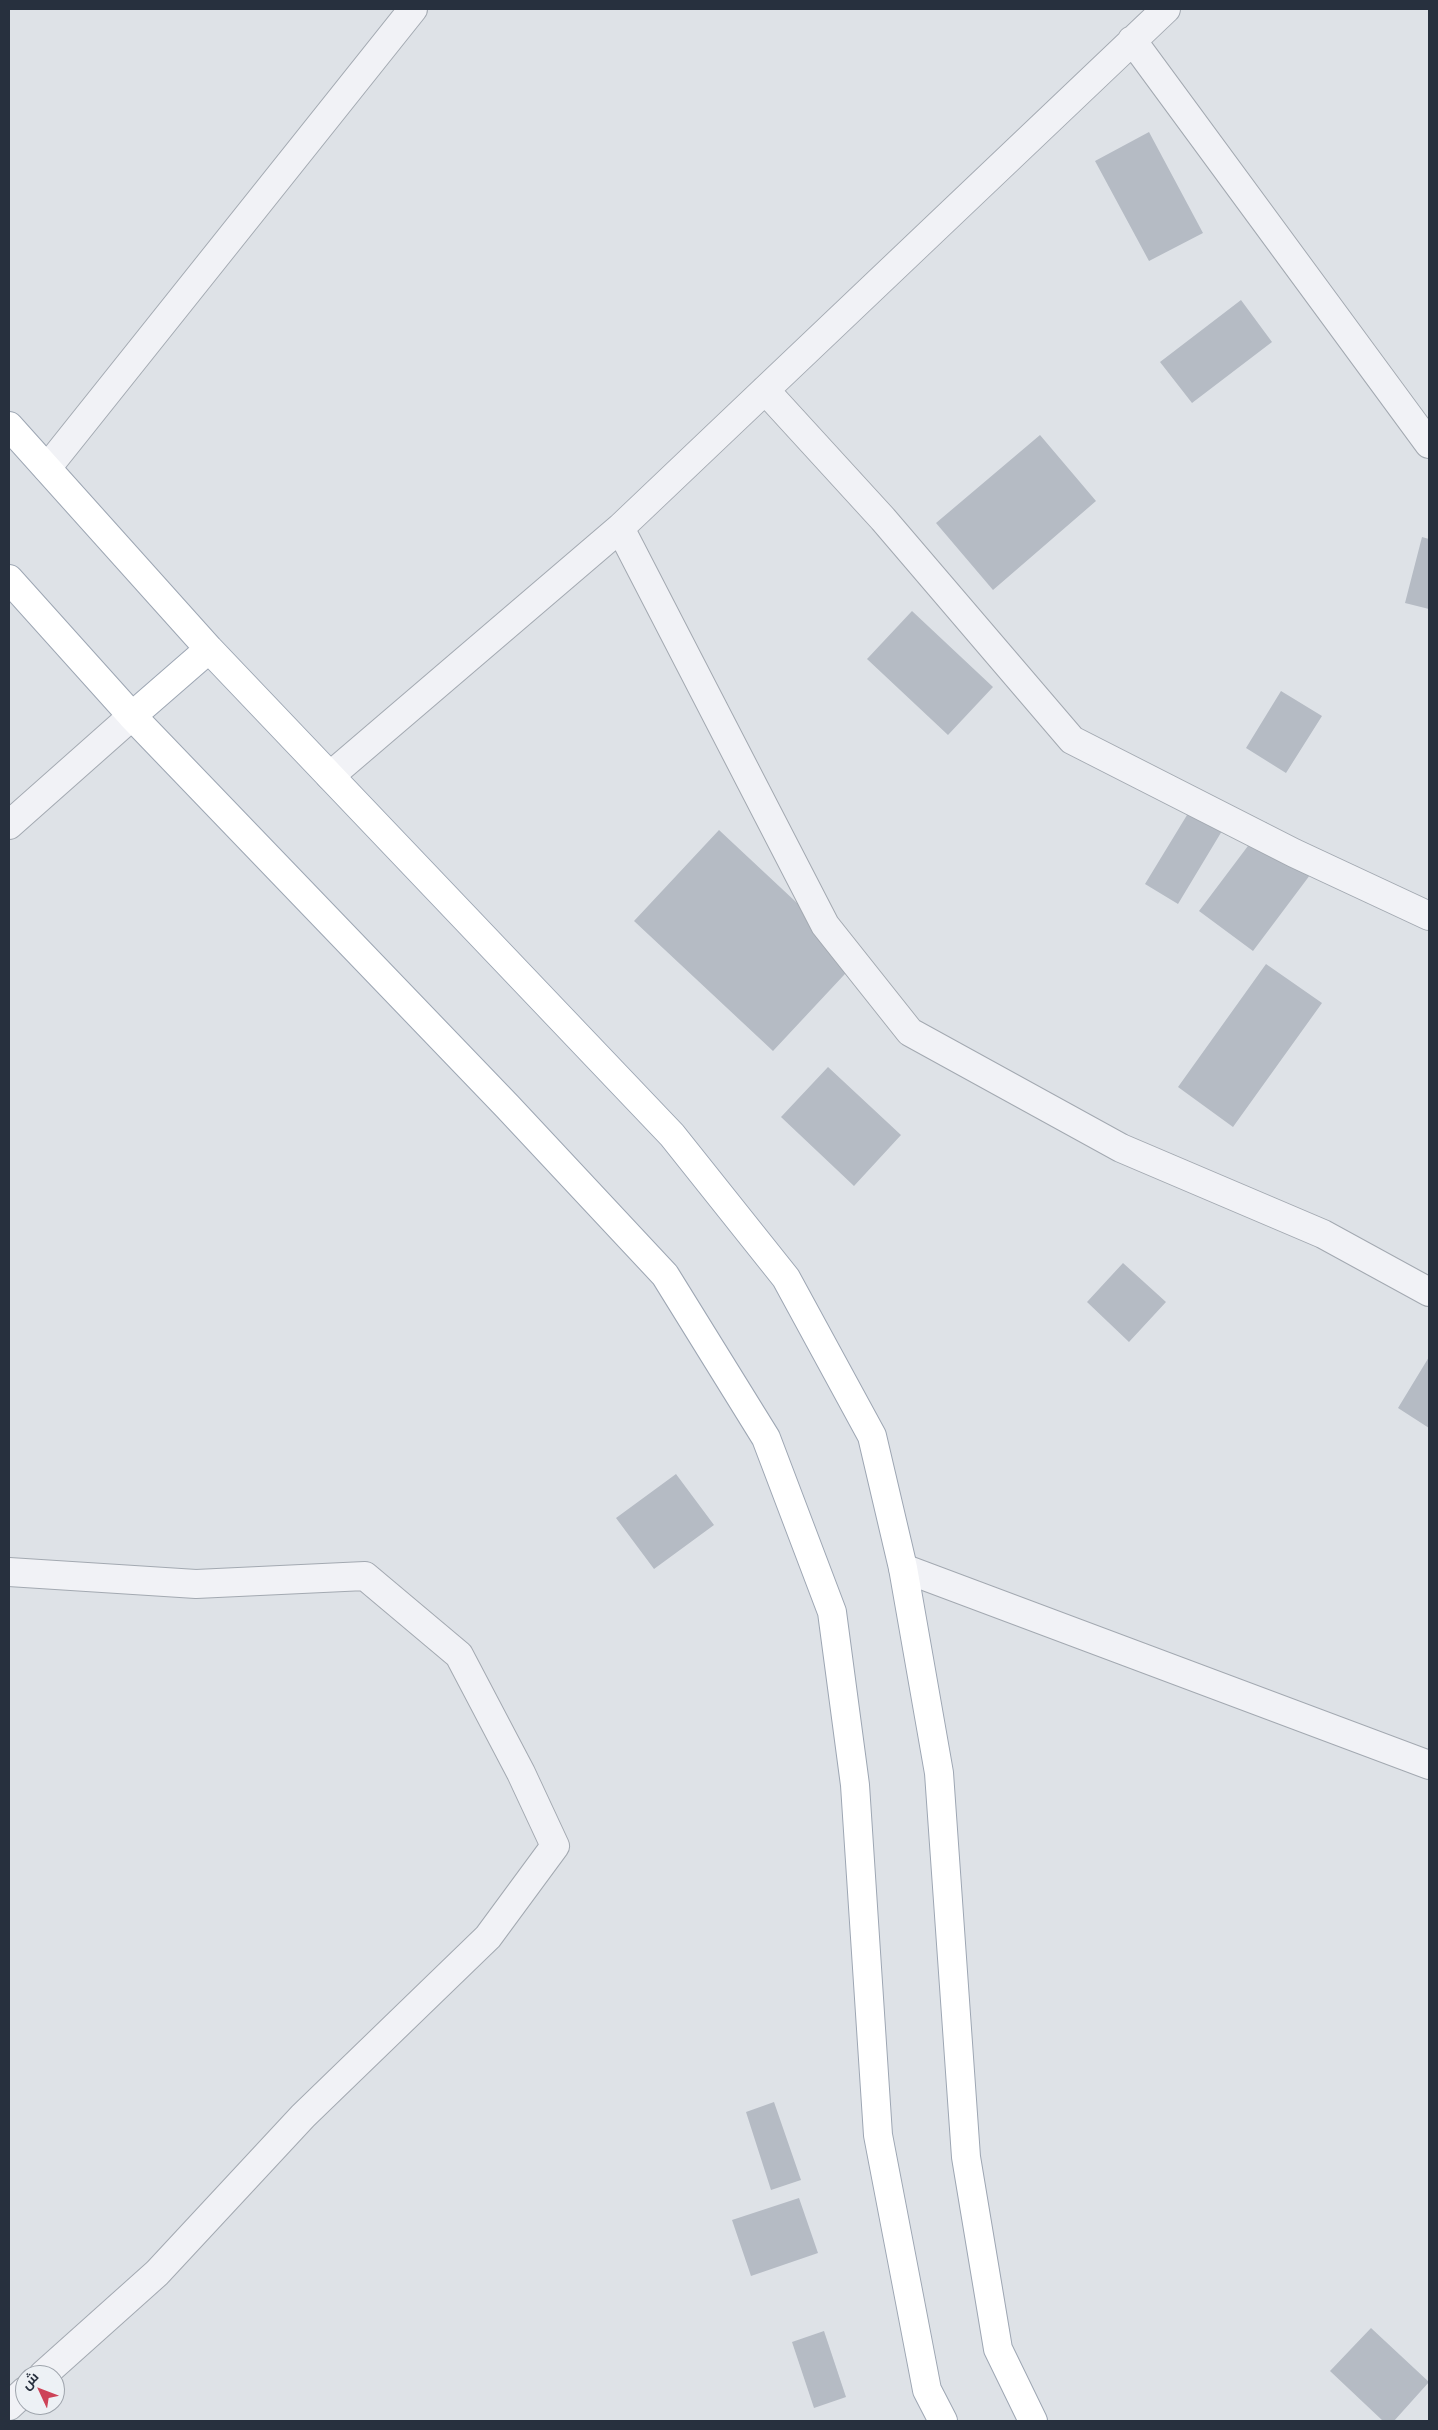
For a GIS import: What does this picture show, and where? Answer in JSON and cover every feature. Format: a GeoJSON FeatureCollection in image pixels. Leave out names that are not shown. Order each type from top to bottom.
{"type":"FeatureCollection","features":[{"type":"Feature","properties":{"kind":"main road"},"geometry":{"type":"LineString","coordinates":[[9,426],[210,649],[672,1135],[786,1278],[872,1436],[903,1568],[939,1773],[966,2157],[998,2349],[1033,2421]]}},
{"type":"Feature","properties":{"kind":"main road"},"geometry":{"type":"LineString","coordinates":[[9,579],[132,716],[507,1106],[665,1275],[766,1438],[832,1612],[855,1785],[878,2135],[927,2390],[943,2421]]}},
{"type":"Feature","properties":{"kind":"main road"},"geometry":{"type":"LineString","coordinates":[[132,716],[210,649]]}},
{"type":"Feature","properties":{"kind":"street"},"geometry":{"type":"LineString","coordinates":[[47,468],[414,9]]}},
{"type":"Feature","properties":{"kind":"street"},"geometry":{"type":"LineString","coordinates":[[330,776],[620,528],[1166,9]]}},
{"type":"Feature","properties":{"kind":"street"},"geometry":{"type":"LineString","coordinates":[[1132,40],[1429,444]]}},
{"type":"Feature","properties":{"kind":"street"},"geometry":{"type":"LineString","coordinates":[[765,390],[883,519],[1072,740],[1294,853],[1429,916]]}},
{"type":"Feature","properties":{"kind":"street"},"geometry":{"type":"LineString","coordinates":[[620,528],[825,925],[910,1032],[1121,1148],[1323,1234],[1429,1292]]}},
{"type":"Feature","properties":{"kind":"street"},"geometry":{"type":"LineString","coordinates":[[9,825],[132,716]]}},
{"type":"Feature","properties":{"kind":"street"},"geometry":{"type":"LineString","coordinates":[[903,1568],[1429,1765]]}},
{"type":"Feature","properties":{"kind":"street"},"geometry":{"type":"LineString","coordinates":[[9,1572],[196,1584],[365,1576],[459,1655],[522,1773],[555,1846],[488,1937],[303,2116],[157,2273],[54,2365]]}},
{"type":"Feature","properties":{"kind":"building"},"geometry":{"type":"Polygon","coordinates":[[[1149,132],[1203,233],[1149,261],[1095,161],[1149,132]]]}},
{"type":"Feature","properties":{"kind":"building"},"geometry":{"type":"Polygon","coordinates":[[[1241,300],[1272,342],[1192,403],[1160,362],[1241,300]]]}},
{"type":"Feature","properties":{"kind":"building"},"geometry":{"type":"Polygon","coordinates":[[[1040,435],[1096,501],[993,590],[936,523],[1040,435]]]}},
{"type":"Feature","properties":{"kind":"building"},"geometry":{"type":"Polygon","coordinates":[[[1422,537],[1429,539],[1429,609],[1405,603],[1422,537]]]}},
{"type":"Feature","properties":{"kind":"building"},"geometry":{"type":"Polygon","coordinates":[[[912,611],[993,687],[948,735],[867,659],[912,611]]]}},
{"type":"Feature","properties":{"kind":"building"},"geometry":{"type":"Polygon","coordinates":[[[1281,691],[1322,716],[1286,773],[1246,748],[1281,691]]]}},
{"type":"Feature","properties":{"kind":"building"},"geometry":{"type":"Polygon","coordinates":[[[1198,797],[1231,816],[1178,904],[1145,884],[1198,797]]]}},
{"type":"Feature","properties":{"kind":"building"},"geometry":{"type":"Polygon","coordinates":[[[1266,822],[1319,863],[1253,951],[1199,911],[1266,822]]]}},
{"type":"Feature","properties":{"kind":"building"},"geometry":{"type":"Polygon","coordinates":[[[719,830],[858,960],[773,1051],[634,921],[719,830]]]}},
{"type":"Feature","properties":{"kind":"building"},"geometry":{"type":"Polygon","coordinates":[[[1266,964],[1322,1003],[1233,1127],[1178,1087],[1266,964]]]}},
{"type":"Feature","properties":{"kind":"building"},"geometry":{"type":"Polygon","coordinates":[[[828,1067],[901,1135],[854,1186],[781,1117],[828,1067]]]}},
{"type":"Feature","properties":{"kind":"building"},"geometry":{"type":"Polygon","coordinates":[[[1123,1263],[1166,1302],[1129,1342],[1087,1302],[1123,1263]]]}},
{"type":"Feature","properties":{"kind":"building"},"geometry":{"type":"Polygon","coordinates":[[[1429,1357],[1429,1428],[1398,1408],[1429,1357]]]}},
{"type":"Feature","properties":{"kind":"building"},"geometry":{"type":"Polygon","coordinates":[[[676,1474],[714,1525],[654,1569],[616,1518],[676,1474]]]}},
{"type":"Feature","properties":{"kind":"building"},"geometry":{"type":"Polygon","coordinates":[[[774,2102],[801,2180],[771,2190],[746,2112],[774,2102]]]}},
{"type":"Feature","properties":{"kind":"building"},"geometry":{"type":"Polygon","coordinates":[[[799,2198],[818,2253],[751,2276],[732,2220],[799,2198]]]}},
{"type":"Feature","properties":{"kind":"building"},"geometry":{"type":"Polygon","coordinates":[[[1371,2328],[1429,2382],[1394,2421],[1383,2421],[1330,2371],[1371,2328]]]}},
{"type":"Feature","properties":{"kind":"building"},"geometry":{"type":"Polygon","coordinates":[[[824,2331],[846,2397],[814,2408],[792,2342],[824,2331]]]}}]}
